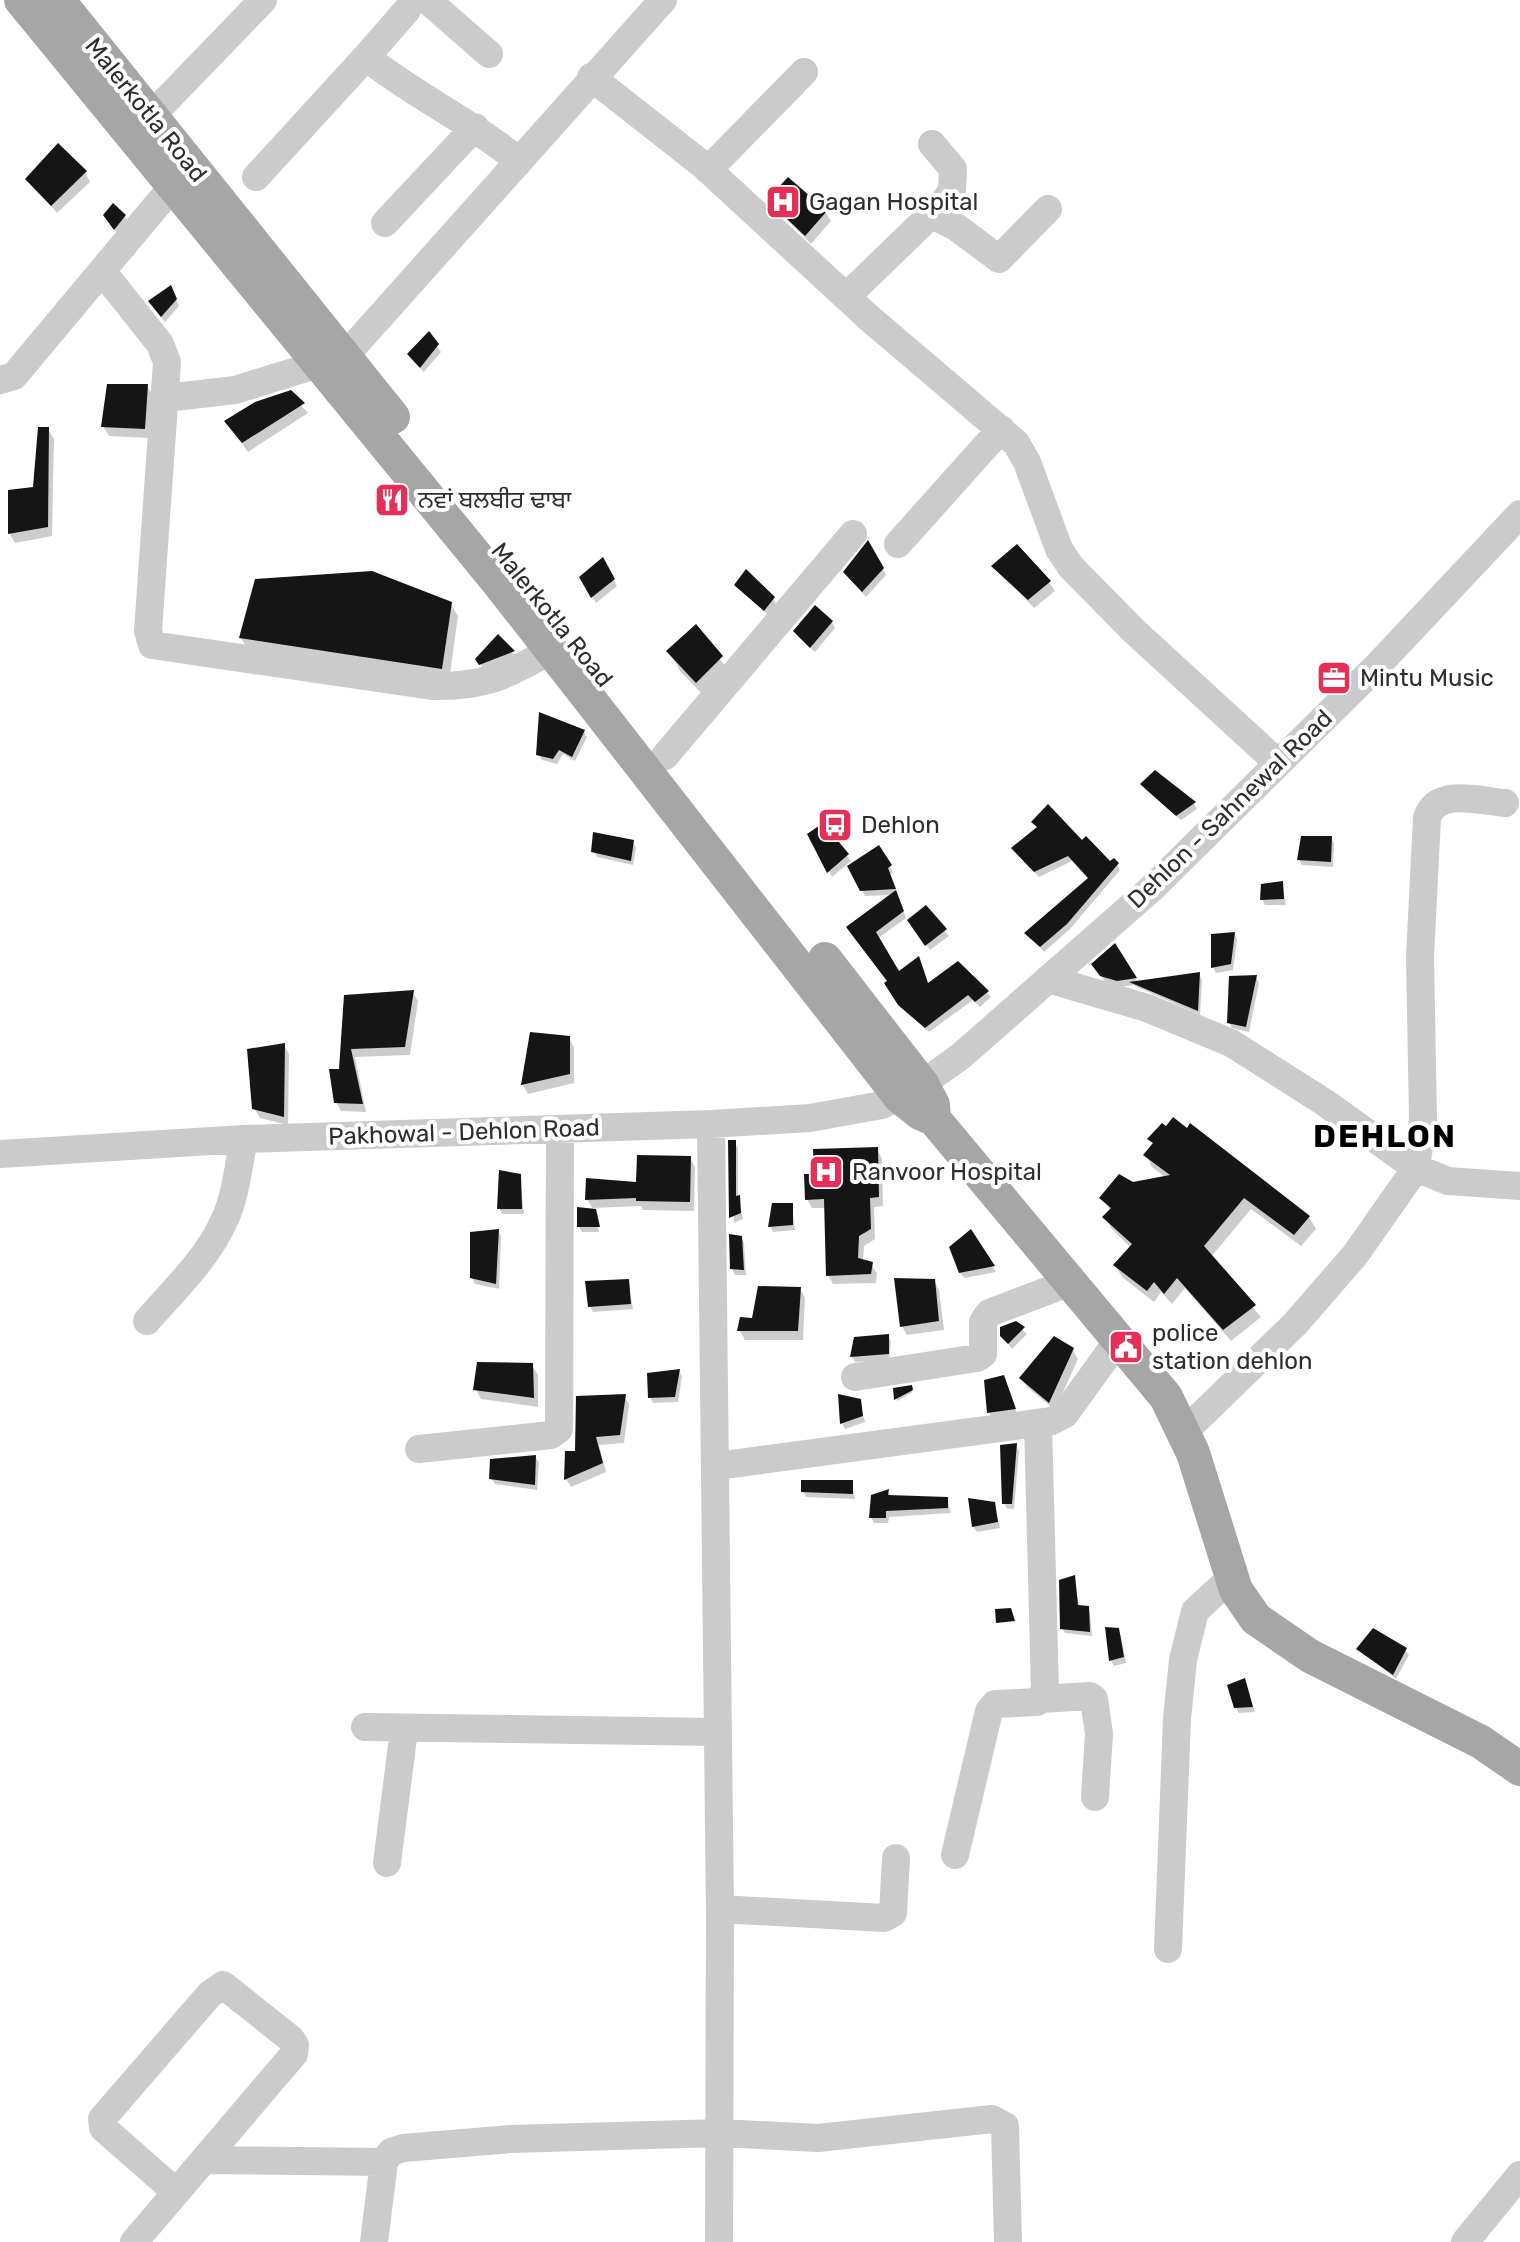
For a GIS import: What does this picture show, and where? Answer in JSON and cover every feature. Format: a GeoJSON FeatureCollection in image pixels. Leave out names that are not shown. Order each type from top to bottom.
{"type":"FeatureCollection","features":[{"type":"Feature","properties":{"kind":"main road","name":"Malerkotla Road"},"geometry":{"type":"LineString","coordinates":[[21,0],[173,186],[332,361],[665,756],[911,1090]]}},
{"type":"Feature","properties":{"kind":"main road","name":"Malerkotla Road"},"geometry":{"type":"LineString","coordinates":[[58,0],[151,116],[551,650],[911,1090]]}},
{"type":"Feature","properties":{"kind":"main road"},"geometry":{"type":"LineString","coordinates":[[911,1090],[933,1105],[934,1119],[1166,1397],[1193,1453],[1231,1578],[1256,1619],[1310,1656],[1481,1742],[1520,1766]]}},
{"type":"Feature","properties":{"kind":"street"},"geometry":{"type":"LineString","coordinates":[[151,116],[263,0]]}},
{"type":"Feature","properties":{"kind":"street"},"geometry":{"type":"LineString","coordinates":[[166,398],[235,390],[332,361],[519,161],[663,0]]}},
{"type":"Feature","properties":{"kind":"street"},"geometry":{"type":"LineString","coordinates":[[256,177],[417,5],[489,54]]}},
{"type":"Feature","properties":{"kind":"street"},"geometry":{"type":"LineString","coordinates":[[366,57],[415,95],[475,127],[519,161]]}},
{"type":"Feature","properties":{"kind":"street"},"geometry":{"type":"LineString","coordinates":[[708,170],[804,72]]}},
{"type":"Feature","properties":{"kind":"street"},"geometry":{"type":"LineString","coordinates":[[591,77],[708,170],[846,297],[1001,429],[1027,462],[1053,536],[1071,567],[1146,642],[1278,763]]}},
{"type":"Feature","properties":{"kind":"street"},"geometry":{"type":"LineString","coordinates":[[385,223],[475,127]]}},
{"type":"Feature","properties":{"kind":"street"},"geometry":{"type":"LineString","coordinates":[[846,297],[932,215],[952,191],[955,179],[950,163],[932,144]]}},
{"type":"Feature","properties":{"kind":"street"},"geometry":{"type":"LineString","coordinates":[[0,380],[14,376],[173,186]]}},
{"type":"Feature","properties":{"kind":"street"},"geometry":{"type":"LineString","coordinates":[[932,215],[956,227],[999,259],[1048,209]]}},
{"type":"Feature","properties":{"kind":"street"},"geometry":{"type":"LineString","coordinates":[[103,272],[164,352],[166,398],[148,631],[156,647],[250,657],[432,686],[456,687],[502,678],[551,650]]}},
{"type":"Feature","properties":{"kind":"street"},"geometry":{"type":"LineString","coordinates":[[898,544],[1001,429]]}},
{"type":"Feature","properties":{"kind":"street","name":"Dehlon - Sahnewal Road"},"geometry":{"type":"LineString","coordinates":[[911,1090],[961,1056],[1151,889],[1377,666],[1520,514]]}},
{"type":"Feature","properties":{"kind":"street"},"geometry":{"type":"LineString","coordinates":[[665,756],[853,534]]}},
{"type":"Feature","properties":{"kind":"street"},"geometry":{"type":"LineString","coordinates":[[1184,1432],[1295,1324],[1355,1255],[1416,1168],[1423,1119],[1420,957],[1427,818],[1433,805],[1442,799],[1505,803]]}},
{"type":"Feature","properties":{"kind":"street"},"geometry":{"type":"LineString","coordinates":[[1048,979],[1147,1008],[1231,1043],[1324,1102],[1416,1168],[1448,1181],[1520,1186]]}},
{"type":"Feature","properties":{"kind":"street","name":"Pakhowal - Dehlon Road"},"geometry":{"type":"LineString","coordinates":[[0,1154],[244,1139],[711,1124],[859,1112],[911,1090]]}},
{"type":"Feature","properties":{"kind":"street"},"geometry":{"type":"LineString","coordinates":[[711,1124],[717,1466],[719,2242]]}},
{"type":"Feature","properties":{"kind":"street"},"geometry":{"type":"LineString","coordinates":[[419,1449],[551,1435],[559,1429],[560,1129]]}},
{"type":"Feature","properties":{"kind":"street"},"geometry":{"type":"LineString","coordinates":[[147,1321],[197,1262],[224,1223],[244,1139]]}},
{"type":"Feature","properties":{"kind":"street"},"geometry":{"type":"LineString","coordinates":[[855,1377],[977,1358],[983,1354],[983,1322],[989,1313],[1071,1282]]}},
{"type":"Feature","properties":{"kind":"street"},"geometry":{"type":"LineString","coordinates":[[717,1466],[1038,1423],[1065,1414],[1119,1339]]}},
{"type":"Feature","properties":{"kind":"street"},"geometry":{"type":"LineString","coordinates":[[1038,1423],[1045,1691],[1042,1699]]}},
{"type":"Feature","properties":{"kind":"street"},"geometry":{"type":"LineString","coordinates":[[1168,1949],[1177,1719],[1183,1660],[1195,1611],[1231,1578]]}},
{"type":"Feature","properties":{"kind":"street"},"geometry":{"type":"LineString","coordinates":[[955,1855],[989,1711],[995,1704],[1090,1696],[1094,1699],[1099,1734],[1095,1797]]}},
{"type":"Feature","properties":{"kind":"street"},"geometry":{"type":"LineString","coordinates":[[365,1727],[404,1730],[717,1732]]}},
{"type":"Feature","properties":{"kind":"street"},"geometry":{"type":"LineString","coordinates":[[387,1863],[404,1730]]}},
{"type":"Feature","properties":{"kind":"street"},"geometry":{"type":"LineString","coordinates":[[720,1909],[884,1918],[893,1913],[896,1858]]}},
{"type":"Feature","properties":{"kind":"street"},"geometry":{"type":"LineString","coordinates":[[134,2242],[204,2160],[295,2050],[291,2039],[223,1985],[210,1994],[102,2119],[103,2128],[176,2192]]}},
{"type":"Feature","properties":{"kind":"street"},"geometry":{"type":"LineString","coordinates":[[374,2242],[384,2162],[391,2152],[413,2146],[720,2133],[827,2138],[996,2119],[1005,2126],[1008,2242]]}},
{"type":"Feature","properties":{"kind":"street"},"geometry":{"type":"LineString","coordinates":[[204,2160],[384,2162]]}},
{"type":"Feature","properties":{"kind":"street"},"geometry":{"type":"LineString","coordinates":[[1465,2242],[1520,2175]]}},
{"type":"Feature","properties":{"kind":"building"},"geometry":{"type":"Polygon","coordinates":[[[58,143],[87,171],[51,206],[25,179],[58,143]]]}},
{"type":"Feature","properties":{"kind":"building"},"geometry":{"type":"Polygon","coordinates":[[[788,177],[827,211],[805,236],[767,200],[788,177]]]}},
{"type":"Feature","properties":{"kind":"building"},"geometry":{"type":"Polygon","coordinates":[[[113,203],[126,215],[114,230],[103,215],[113,203]]]}},
{"type":"Feature","properties":{"kind":"building"},"geometry":{"type":"Polygon","coordinates":[[[171,285],[177,299],[161,317],[148,301],[171,285]]]}},
{"type":"Feature","properties":{"kind":"building"},"geometry":{"type":"Polygon","coordinates":[[[429,331],[439,344],[420,368],[407,354],[429,331]]]}},
{"type":"Feature","properties":{"kind":"building"},"geometry":{"type":"Polygon","coordinates":[[[107,384],[148,384],[145,429],[101,427],[107,384]]]}},
{"type":"Feature","properties":{"kind":"building"},"geometry":{"type":"Polygon","coordinates":[[[291,390],[305,403],[242,443],[224,421],[255,402],[291,390]]]}},
{"type":"Feature","properties":{"kind":"building"},"geometry":{"type":"Polygon","coordinates":[[[38,427],[49,427],[48,527],[8,534],[8,490],[33,487],[38,427]]]}},
{"type":"Feature","properties":{"kind":"building"},"geometry":{"type":"Polygon","coordinates":[[[868,540],[884,568],[862,592],[843,572],[868,540]]]}},
{"type":"Feature","properties":{"kind":"building"},"geometry":{"type":"Polygon","coordinates":[[[1017,544],[1051,581],[1028,600],[991,566],[1017,544]]]}},
{"type":"Feature","properties":{"kind":"building"},"geometry":{"type":"Polygon","coordinates":[[[603,557],[615,579],[591,598],[579,577],[603,557]]]}},
{"type":"Feature","properties":{"kind":"building"},"geometry":{"type":"Polygon","coordinates":[[[746,569],[775,597],[764,611],[734,585],[746,569]]]}},
{"type":"Feature","properties":{"kind":"building"},"geometry":{"type":"Polygon","coordinates":[[[372,571],[452,602],[442,669],[239,638],[255,579],[372,571]]]}},
{"type":"Feature","properties":{"kind":"building"},"geometry":{"type":"Polygon","coordinates":[[[815,605],[833,621],[810,648],[793,631],[815,605]]]}},
{"type":"Feature","properties":{"kind":"building"},"geometry":{"type":"Polygon","coordinates":[[[696,624],[723,656],[696,683],[666,651],[696,624]]]}},
{"type":"Feature","properties":{"kind":"building"},"geometry":{"type":"Polygon","coordinates":[[[498,634],[515,651],[479,665],[475,659],[498,634]]]}},
{"type":"Feature","properties":{"kind":"building"},"geometry":{"type":"Polygon","coordinates":[[[539,712],[585,730],[572,757],[559,750],[553,759],[536,755],[539,712]]]}},
{"type":"Feature","properties":{"kind":"building"},"geometry":{"type":"Polygon","coordinates":[[[1155,770],[1196,802],[1176,816],[1140,784],[1155,770]]]}},
{"type":"Feature","properties":{"kind":"building"},"geometry":{"type":"Polygon","coordinates":[[[1048,804],[1082,840],[1086,836],[1110,861],[1114,858],[1119,863],[1067,924],[1040,947],[1024,933],[1088,878],[1068,856],[1034,872],[1011,848],[1037,827],[1031,822],[1048,804]]]}},
{"type":"Feature","properties":{"kind":"building"},"geometry":{"type":"Polygon","coordinates":[[[823,823],[849,854],[827,873],[807,834],[823,823]]]}},
{"type":"Feature","properties":{"kind":"building"},"geometry":{"type":"Polygon","coordinates":[[[593,832],[634,840],[631,861],[591,852],[593,832]]]}},
{"type":"Feature","properties":{"kind":"building"},"geometry":{"type":"Polygon","coordinates":[[[1301,836],[1332,836],[1331,862],[1297,860],[1301,836]]]}},
{"type":"Feature","properties":{"kind":"building"},"geometry":{"type":"Polygon","coordinates":[[[879,845],[892,865],[888,868],[896,889],[860,891],[847,866],[879,845]]]}},
{"type":"Feature","properties":{"kind":"building"},"geometry":{"type":"Polygon","coordinates":[[[1283,881],[1284,899],[1260,900],[1261,884],[1283,881]]]}},
{"type":"Feature","properties":{"kind":"building"},"geometry":{"type":"Polygon","coordinates":[[[896,890],[904,911],[876,932],[899,971],[919,956],[928,983],[958,961],[989,991],[975,1002],[968,995],[925,1028],[898,1005],[884,983],[887,981],[846,927],[896,890]]]}},
{"type":"Feature","properties":{"kind":"building"},"geometry":{"type":"Polygon","coordinates":[[[926,905],[947,929],[925,946],[907,920],[926,905]]]}},
{"type":"Feature","properties":{"kind":"building"},"geometry":{"type":"Polygon","coordinates":[[[1235,932],[1231,964],[1211,968],[1211,934],[1235,932]]]}},
{"type":"Feature","properties":{"kind":"building"},"geometry":{"type":"Polygon","coordinates":[[[1115,943],[1137,978],[1117,981],[1100,976],[1091,964],[1115,943]]]}},
{"type":"Feature","properties":{"kind":"building"},"geometry":{"type":"Polygon","coordinates":[[[1200,972],[1198,1011],[1129,982],[1200,972]]]}},
{"type":"Feature","properties":{"kind":"building"},"geometry":{"type":"Polygon","coordinates":[[[1257,975],[1246,1027],[1227,1023],[1229,976],[1257,975]]]}},
{"type":"Feature","properties":{"kind":"building"},"geometry":{"type":"Polygon","coordinates":[[[414,990],[405,1047],[351,1049],[363,1104],[334,1103],[329,1069],[339,1069],[344,995],[414,990]]]}},
{"type":"Feature","properties":{"kind":"building"},"geometry":{"type":"Polygon","coordinates":[[[530,1032],[570,1036],[570,1074],[521,1085],[530,1032]]]}},
{"type":"Feature","properties":{"kind":"building"},"geometry":{"type":"Polygon","coordinates":[[[285,1043],[284,1117],[252,1109],[247,1049],[285,1043]]]}},
{"type":"Feature","properties":{"kind":"building"},"geometry":{"type":"Polygon","coordinates":[[[1173,1117],[1187,1128],[1190,1123],[1310,1216],[1294,1235],[1244,1198],[1204,1246],[1256,1305],[1223,1330],[1177,1278],[1164,1294],[1154,1282],[1147,1291],[1113,1265],[1132,1244],[1102,1217],[1111,1208],[1099,1198],[1119,1174],[1133,1182],[1170,1175],[1143,1155],[1153,1143],[1147,1139],[1162,1123],[1166,1126],[1173,1117]]]}},
{"type":"Feature","properties":{"kind":"building"},"geometry":{"type":"Polygon","coordinates":[[[728,1140],[736,1140],[736,1196],[740,1195],[741,1213],[729,1218],[728,1140]]]}},
{"type":"Feature","properties":{"kind":"building"},"geometry":{"type":"Polygon","coordinates":[[[878,1147],[879,1197],[870,1198],[871,1229],[859,1236],[858,1258],[873,1262],[871,1274],[826,1276],[824,1199],[805,1200],[804,1174],[814,1174],[813,1149],[878,1147]]]}},
{"type":"Feature","properties":{"kind":"building"},"geometry":{"type":"Polygon","coordinates":[[[637,1155],[691,1156],[690,1202],[636,1201],[636,1198],[585,1200],[586,1178],[636,1182],[637,1155]]]}},
{"type":"Feature","properties":{"kind":"building"},"geometry":{"type":"Polygon","coordinates":[[[499,1170],[521,1174],[522,1209],[497,1209],[499,1170]]]}},
{"type":"Feature","properties":{"kind":"building"},"geometry":{"type":"Polygon","coordinates":[[[772,1203],[793,1203],[793,1225],[768,1227],[772,1203]]]}},
{"type":"Feature","properties":{"kind":"building"},"geometry":{"type":"Polygon","coordinates":[[[577,1207],[596,1209],[600,1227],[577,1227],[577,1207]]]}},
{"type":"Feature","properties":{"kind":"building"},"geometry":{"type":"Polygon","coordinates":[[[499,1229],[496,1284],[470,1278],[470,1232],[499,1229]]]}},
{"type":"Feature","properties":{"kind":"building"},"geometry":{"type":"Polygon","coordinates":[[[971,1229],[995,1266],[959,1273],[949,1247],[971,1229]]]}},
{"type":"Feature","properties":{"kind":"building"},"geometry":{"type":"Polygon","coordinates":[[[729,1234],[742,1236],[744,1270],[730,1269],[729,1234]]]}},
{"type":"Feature","properties":{"kind":"building"},"geometry":{"type":"Polygon","coordinates":[[[894,1278],[935,1279],[939,1321],[900,1327],[894,1278]]]}},
{"type":"Feature","properties":{"kind":"building"},"geometry":{"type":"Polygon","coordinates":[[[629,1279],[631,1304],[588,1307],[585,1281],[629,1279]]]}},
{"type":"Feature","properties":{"kind":"building"},"geometry":{"type":"Polygon","coordinates":[[[758,1286],[801,1287],[798,1331],[737,1331],[740,1317],[752,1318],[758,1286]]]}},
{"type":"Feature","properties":{"kind":"building"},"geometry":{"type":"Polygon","coordinates":[[[1016,1321],[1025,1327],[1008,1344],[1000,1336],[1000,1327],[1016,1321]]]}},
{"type":"Feature","properties":{"kind":"building"},"geometry":{"type":"Polygon","coordinates":[[[889,1334],[889,1354],[850,1357],[854,1337],[889,1334]]]}},
{"type":"Feature","properties":{"kind":"building"},"geometry":{"type":"Polygon","coordinates":[[[1054,1336],[1074,1348],[1049,1403],[1019,1378],[1054,1336]]]}},
{"type":"Feature","properties":{"kind":"building"},"geometry":{"type":"Polygon","coordinates":[[[477,1362],[533,1363],[534,1398],[473,1390],[477,1362]]]}},
{"type":"Feature","properties":{"kind":"building"},"geometry":{"type":"Polygon","coordinates":[[[680,1369],[675,1397],[648,1398],[647,1373],[680,1369]]]}},
{"type":"Feature","properties":{"kind":"building"},"geometry":{"type":"Polygon","coordinates":[[[1004,1375],[1016,1409],[987,1413],[984,1380],[1004,1375]]]}},
{"type":"Feature","properties":{"kind":"building"},"geometry":{"type":"Polygon","coordinates":[[[912,1385],[913,1390],[894,1400],[893,1388],[912,1385]]]}},
{"type":"Feature","properties":{"kind":"building"},"geometry":{"type":"Polygon","coordinates":[[[626,1394],[620,1435],[596,1437],[603,1463],[564,1480],[565,1451],[575,1451],[576,1396],[626,1394]]]}},
{"type":"Feature","properties":{"kind":"building"},"geometry":{"type":"Polygon","coordinates":[[[838,1394],[861,1399],[863,1416],[840,1424],[838,1394]]]}},
{"type":"Feature","properties":{"kind":"building"},"geometry":{"type":"Polygon","coordinates":[[[1017,1443],[1012,1504],[1002,1504],[1000,1445],[1017,1443]]]}},
{"type":"Feature","properties":{"kind":"building"},"geometry":{"type":"Polygon","coordinates":[[[536,1455],[535,1485],[489,1479],[490,1459],[536,1455]]]}},
{"type":"Feature","properties":{"kind":"building"},"geometry":{"type":"Polygon","coordinates":[[[801,1480],[853,1480],[853,1494],[801,1492],[801,1480]]]}},
{"type":"Feature","properties":{"kind":"building"},"geometry":{"type":"Polygon","coordinates":[[[889,1489],[888,1495],[948,1497],[948,1508],[886,1511],[886,1518],[869,1518],[871,1495],[889,1489]]]}},
{"type":"Feature","properties":{"kind":"building"},"geometry":{"type":"Polygon","coordinates":[[[968,1498],[995,1502],[998,1522],[972,1527],[968,1498]]]}},
{"type":"Feature","properties":{"kind":"building"},"geometry":{"type":"Polygon","coordinates":[[[1075,1575],[1078,1605],[1089,1606],[1090,1632],[1060,1629],[1059,1580],[1075,1575]]]}},
{"type":"Feature","properties":{"kind":"building"},"geometry":{"type":"Polygon","coordinates":[[[1011,1608],[1015,1621],[996,1623],[995,1609],[1011,1608]]]}},
{"type":"Feature","properties":{"kind":"building"},"geometry":{"type":"Polygon","coordinates":[[[1105,1627],[1119,1628],[1124,1657],[1109,1661],[1105,1627]]]}},
{"type":"Feature","properties":{"kind":"building"},"geometry":{"type":"Polygon","coordinates":[[[1373,1628],[1407,1648],[1393,1675],[1356,1649],[1373,1628]]]}},
{"type":"Feature","properties":{"kind":"building"},"geometry":{"type":"Polygon","coordinates":[[[1245,1678],[1253,1707],[1234,1708],[1227,1685],[1245,1678]]]}},
{"type":"Feature","properties":{"kind":"place","name":"Gagan Hospital"},"geometry":{"type":"Point","coordinates":[783,202]}},
{"type":"Feature","properties":{"kind":"place","name":"ਨਵਾਂ ਬਲਬੀਰ ਢਾਬਾ"},"geometry":{"type":"Point","coordinates":[392,500]}},
{"type":"Feature","properties":{"kind":"place","name":"Mintu Music"},"geometry":{"type":"Point","coordinates":[1334,678]}},
{"type":"Feature","properties":{"kind":"place","name":"Dehlon"},"geometry":{"type":"Point","coordinates":[835,825]}},
{"type":"Feature","properties":{"kind":"place","name":"Ranvoor Hospital"},"geometry":{"type":"Point","coordinates":[826,1172]}},
{"type":"Feature","properties":{"kind":"place","name":"police station dehlon"},"geometry":{"type":"Point","coordinates":[1126,1347]}},
{"type":"Feature","properties":{"kind":"district","name":"DEHLON"},"geometry":{"type":"Point","coordinates":[1385,1136]}}]}
